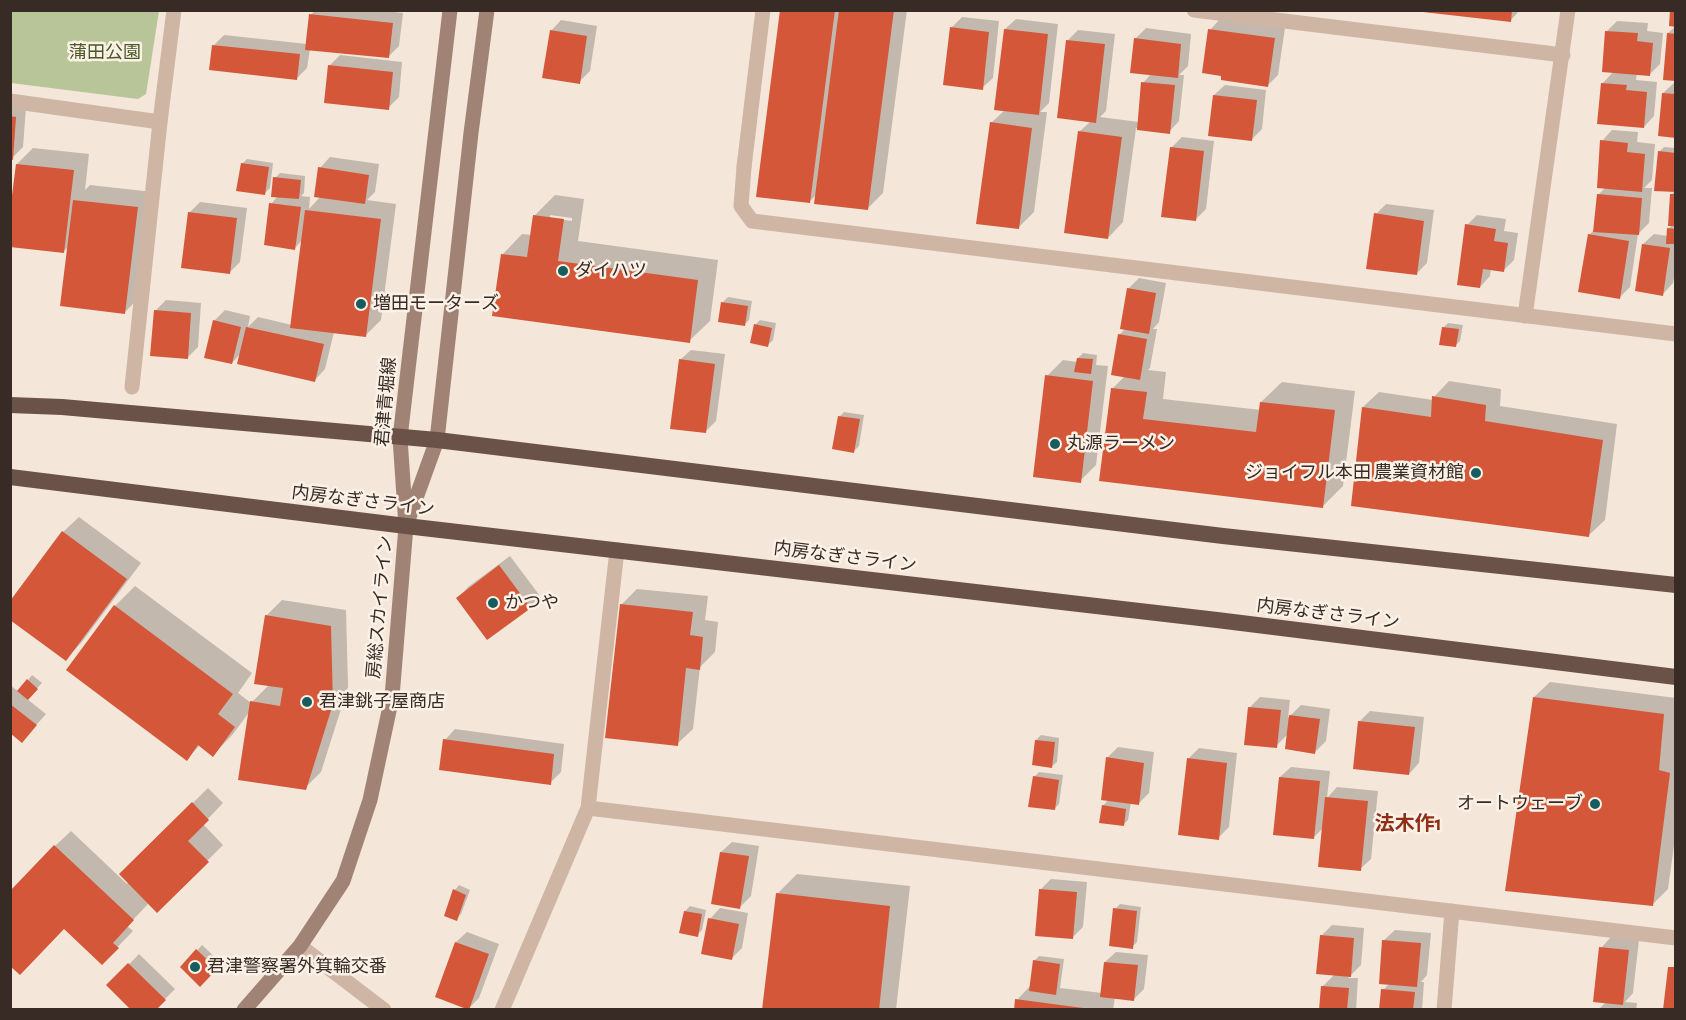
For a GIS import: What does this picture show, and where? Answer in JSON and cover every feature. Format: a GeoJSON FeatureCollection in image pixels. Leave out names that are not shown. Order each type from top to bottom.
{"type":"FeatureCollection","features":[{"type":"Feature","properties":{"kind":"highway"},"geometry":{"type":"LineString","coordinates":[[10,405],[62,407],[437,440],[1223,536],[1676,585]]}},
{"type":"Feature","properties":{"kind":"highway","name":"内房なぎさライン"},"geometry":{"type":"LineString","coordinates":[[10,477],[406,526],[1217,620],[1676,677]]}},
{"type":"Feature","properties":{"kind":"main road","name":"君津青堀線"},"geometry":{"type":"LineString","coordinates":[[406,526],[400,438],[450,10]]}},
{"type":"Feature","properties":{"kind":"main road"},"geometry":{"type":"LineString","coordinates":[[406,526],[437,440],[487,10]]}},
{"type":"Feature","properties":{"kind":"main road","name":"房総スカイライン"},"geometry":{"type":"LineString","coordinates":[[244,1010],[300,946],[343,881],[370,800],[392,697],[406,526]]}},
{"type":"Feature","properties":{"kind":"street"},"geometry":{"type":"LineString","coordinates":[[132,387],[174,10]]}},
{"type":"Feature","properties":{"kind":"street"},"geometry":{"type":"LineString","coordinates":[[764,10],[741,206],[752,221],[1676,334]]}},
{"type":"Feature","properties":{"kind":"street"},"geometry":{"type":"LineString","coordinates":[[1194,10],[1563,55]]}},
{"type":"Feature","properties":{"kind":"street"},"geometry":{"type":"LineString","coordinates":[[1525,316],[1568,10]]}},
{"type":"Feature","properties":{"kind":"street"},"geometry":{"type":"LineString","coordinates":[[10,101],[160,122]]}},
{"type":"Feature","properties":{"kind":"street"},"geometry":{"type":"LineString","coordinates":[[502,1010],[588,808],[617,550]]}},
{"type":"Feature","properties":{"kind":"street"},"geometry":{"type":"LineString","coordinates":[[588,808],[1676,938]]}},
{"type":"Feature","properties":{"kind":"street"},"geometry":{"type":"LineString","coordinates":[[1444,1010],[1452,911]]}},
{"type":"Feature","properties":{"kind":"street"},"geometry":{"type":"LineString","coordinates":[[300,946],[384,1010]]}},
{"type":"Feature","properties":{"kind":"green space","name":"蒲田公園"},"geometry":{"type":"Polygon","coordinates":[[[11,10],[159,11],[146,94],[138,99],[11,83],[11,10]]]}},
{"type":"Feature","properties":{"kind":"building"},"geometry":{"type":"Polygon","coordinates":[[[780,10],[835,10],[810,203],[756,197],[780,10]]]}},
{"type":"Feature","properties":{"kind":"building"},"geometry":{"type":"Polygon","coordinates":[[[839,10],[894,10],[868,210],[814,204],[839,10]]]}},
{"type":"Feature","properties":{"kind":"building"},"geometry":{"type":"Polygon","coordinates":[[[1423,10],[1512,10],[1511,22],[1423,12],[1423,10]]]}},
{"type":"Feature","properties":{"kind":"building"},"geometry":{"type":"Polygon","coordinates":[[[1670,10],[1676,10],[1676,27],[1669,26],[1670,10]]]}},
{"type":"Feature","properties":{"kind":"building"},"geometry":{"type":"Polygon","coordinates":[[[309,14],[393,23],[389,58],[305,50],[309,14]]]}},
{"type":"Feature","properties":{"kind":"building"},"geometry":{"type":"Polygon","coordinates":[[[950,27],[989,32],[983,90],[943,85],[950,27]]]}},
{"type":"Feature","properties":{"kind":"building"},"geometry":{"type":"Polygon","coordinates":[[[1004,29],[1048,34],[1039,115],[994,110],[1004,29]]]}},
{"type":"Feature","properties":{"kind":"building"},"geometry":{"type":"Polygon","coordinates":[[[1208,29],[1275,38],[1268,87],[1221,80],[1221,76],[1202,73],[1208,29]]]}},
{"type":"Feature","properties":{"kind":"building"},"geometry":{"type":"Polygon","coordinates":[[[550,30],[587,36],[580,84],[542,78],[550,30]]]}},
{"type":"Feature","properties":{"kind":"building"},"geometry":{"type":"Polygon","coordinates":[[[1605,31],[1638,33],[1637,41],[1653,43],[1650,76],[1602,72],[1605,31]]]}},
{"type":"Feature","properties":{"kind":"building"},"geometry":{"type":"Polygon","coordinates":[[[1667,33],[1676,34],[1676,81],[1663,80],[1667,33]]]}},
{"type":"Feature","properties":{"kind":"building"},"geometry":{"type":"Polygon","coordinates":[[[1134,38],[1181,44],[1178,78],[1130,73],[1134,38]]]}},
{"type":"Feature","properties":{"kind":"building"},"geometry":{"type":"Polygon","coordinates":[[[1066,40],[1105,44],[1096,123],[1057,118],[1066,40]]]}},
{"type":"Feature","properties":{"kind":"building"},"geometry":{"type":"Polygon","coordinates":[[[212,45],[300,54],[297,80],[209,70],[212,45]]]}},
{"type":"Feature","properties":{"kind":"building"},"geometry":{"type":"Polygon","coordinates":[[[328,65],[393,72],[389,110],[324,103],[328,65]]]}},
{"type":"Feature","properties":{"kind":"building"},"geometry":{"type":"Polygon","coordinates":[[[1141,82],[1175,85],[1170,134],[1137,130],[1141,82]]]}},
{"type":"Feature","properties":{"kind":"building"},"geometry":{"type":"Polygon","coordinates":[[[1601,83],[1627,85],[1626,90],[1647,92],[1644,128],[1597,124],[1601,83]]]}},
{"type":"Feature","properties":{"kind":"building"},"geometry":{"type":"Polygon","coordinates":[[[1662,93],[1676,94],[1676,138],[1658,136],[1662,93]]]}},
{"type":"Feature","properties":{"kind":"building"},"geometry":{"type":"Polygon","coordinates":[[[1213,95],[1257,100],[1252,141],[1208,136],[1213,95]]]}},
{"type":"Feature","properties":{"kind":"building"},"geometry":{"type":"Polygon","coordinates":[[[10,116],[16,117],[13,160],[10,159],[10,116]]]}},
{"type":"Feature","properties":{"kind":"building"},"geometry":{"type":"Polygon","coordinates":[[[990,122],[1032,128],[1019,229],[976,224],[990,122]]]}},
{"type":"Feature","properties":{"kind":"building"},"geometry":{"type":"Polygon","coordinates":[[[1078,131],[1122,137],[1108,239],[1064,233],[1078,131]]]}},
{"type":"Feature","properties":{"kind":"building"},"geometry":{"type":"Polygon","coordinates":[[[1600,140],[1628,143],[1627,152],[1645,154],[1642,192],[1597,188],[1600,140]]]}},
{"type":"Feature","properties":{"kind":"building"},"geometry":{"type":"Polygon","coordinates":[[[1170,147],[1204,151],[1196,221],[1161,217],[1170,147]]]}},
{"type":"Feature","properties":{"kind":"building"},"geometry":{"type":"Polygon","coordinates":[[[1658,151],[1676,153],[1676,192],[1654,191],[1658,151]]]}},
{"type":"Feature","properties":{"kind":"building"},"geometry":{"type":"Polygon","coordinates":[[[241,163],[269,167],[265,195],[236,191],[241,163]]]}},
{"type":"Feature","properties":{"kind":"building"},"geometry":{"type":"Polygon","coordinates":[[[16,164],[74,170],[64,253],[10,247],[10,211],[16,164]]]}},
{"type":"Feature","properties":{"kind":"building"},"geometry":{"type":"Polygon","coordinates":[[[318,167],[369,175],[365,204],[314,197],[318,167]]]}},
{"type":"Feature","properties":{"kind":"building"},"geometry":{"type":"Polygon","coordinates":[[[273,177],[301,180],[299,199],[271,197],[273,177]]]}},
{"type":"Feature","properties":{"kind":"building"},"geometry":{"type":"Polygon","coordinates":[[[1597,194],[1642,198],[1639,235],[1593,232],[1597,194]]]}},
{"type":"Feature","properties":{"kind":"building"},"geometry":{"type":"Polygon","coordinates":[[[1670,194],[1676,194],[1676,226],[1668,226],[1670,194]]]}},
{"type":"Feature","properties":{"kind":"building"},"geometry":{"type":"Polygon","coordinates":[[[73,200],[138,207],[125,314],[60,306],[73,200]]]}},
{"type":"Feature","properties":{"kind":"building"},"geometry":{"type":"Polygon","coordinates":[[[269,203],[301,207],[295,250],[264,245],[269,203]]]}},
{"type":"Feature","properties":{"kind":"building"},"geometry":{"type":"Polygon","coordinates":[[[305,210],[381,219],[366,337],[290,328],[305,210]]]}},
{"type":"Feature","properties":{"kind":"building"},"geometry":{"type":"Polygon","coordinates":[[[188,212],[237,218],[230,274],[181,268],[188,212]]]}},
{"type":"Feature","properties":{"kind":"building"},"geometry":{"type":"Polygon","coordinates":[[[1374,213],[1424,221],[1417,275],[1366,269],[1374,213]]]}},
{"type":"Feature","properties":{"kind":"building","name":"ダイハツ"},"geometry":{"type":"Polygon","coordinates":[[[533,215],[564,219],[558,261],[698,280],[690,343],[492,316],[501,254],[527,257],[533,215]]]}},
{"type":"Feature","properties":{"kind":"building"},"geometry":{"type":"Polygon","coordinates":[[[1465,224],[1496,229],[1494,241],[1508,243],[1504,272],[1483,269],[1480,288],[1457,285],[1465,224]]]}},
{"type":"Feature","properties":{"kind":"building"},"geometry":{"type":"Polygon","coordinates":[[[1667,228],[1676,229],[1676,244],[1666,244],[1667,228]]]}},
{"type":"Feature","properties":{"kind":"building"},"geometry":{"type":"Polygon","coordinates":[[[1588,234],[1629,241],[1620,299],[1578,292],[1588,234]]]}},
{"type":"Feature","properties":{"kind":"building"},"geometry":{"type":"Polygon","coordinates":[[[1642,244],[1670,248],[1663,296],[1635,291],[1642,244]]]}},
{"type":"Feature","properties":{"kind":"building"},"geometry":{"type":"Polygon","coordinates":[[[1127,288],[1156,293],[1149,334],[1120,329],[1127,288]]]}},
{"type":"Feature","properties":{"kind":"building"},"geometry":{"type":"Polygon","coordinates":[[[721,302],[748,306],[745,326],[718,322],[721,302]]]}},
{"type":"Feature","properties":{"kind":"building"},"geometry":{"type":"Polygon","coordinates":[[[154,310],[191,313],[188,359],[150,356],[154,310]]]}},
{"type":"Feature","properties":{"kind":"building"},"geometry":{"type":"Polygon","coordinates":[[[213,320],[241,327],[232,364],[204,358],[213,320]]]}},
{"type":"Feature","properties":{"kind":"building"},"geometry":{"type":"Polygon","coordinates":[[[754,324],[772,328],[768,347],[750,343],[754,324]]]}},
{"type":"Feature","properties":{"kind":"building"},"geometry":{"type":"Polygon","coordinates":[[[246,327],[324,344],[315,382],[237,364],[246,327]]]}},
{"type":"Feature","properties":{"kind":"building"},"geometry":{"type":"Polygon","coordinates":[[[1442,327],[1459,329],[1456,347],[1439,345],[1442,327]]]}},
{"type":"Feature","properties":{"kind":"building"},"geometry":{"type":"Polygon","coordinates":[[[1118,334],[1147,339],[1140,380],[1111,375],[1118,334]]]}},
{"type":"Feature","properties":{"kind":"building"},"geometry":{"type":"Polygon","coordinates":[[[1077,358],[1093,359],[1091,374],[1074,372],[1077,358]]]}},
{"type":"Feature","properties":{"kind":"building"},"geometry":{"type":"Polygon","coordinates":[[[679,359],[715,364],[706,433],[670,429],[679,359]]]}},
{"type":"Feature","properties":{"kind":"building"},"geometry":{"type":"Polygon","coordinates":[[[1045,375],[1093,381],[1081,483],[1033,477],[1045,375]]]}},
{"type":"Feature","properties":{"kind":"building"},"geometry":{"type":"Polygon","coordinates":[[[1111,388],[1147,392],[1143,419],[1256,432],[1260,402],[1335,410],[1323,508],[1099,481],[1111,388]]]}},
{"type":"Feature","properties":{"kind":"building","name":"ジョイフル本田 農業資材館"},"geometry":{"type":"Polygon","coordinates":[[[1432,396],[1486,405],[1485,421],[1603,440],[1589,537],[1351,506],[1362,407],[1431,417],[1432,396]]]}},
{"type":"Feature","properties":{"kind":"building"},"geometry":{"type":"Polygon","coordinates":[[[838,416],[860,419],[854,453],[832,449],[838,416]]]}},
{"type":"Feature","properties":{"kind":"building"},"geometry":{"type":"Polygon","coordinates":[[[62,531],[127,579],[66,661],[10,620],[10,601],[62,531]]]}},
{"type":"Feature","properties":{"kind":"building","name":"かつや"},"geometry":{"type":"Polygon","coordinates":[[[499,565],[531,608],[487,640],[456,598],[499,565]]]}},
{"type":"Feature","properties":{"kind":"building"},"geometry":{"type":"Polygon","coordinates":[[[620,604],[693,612],[690,635],[703,637],[700,670],[686,668],[678,746],[605,738],[620,604]]]}},
{"type":"Feature","properties":{"kind":"building"},"geometry":{"type":"Polygon","coordinates":[[[114,605],[233,694],[218,714],[235,727],[213,757],[198,745],[187,761],[66,670],[114,605]]]}},
{"type":"Feature","properties":{"kind":"building","name":"君津銚子屋商店"},"geometry":{"type":"Polygon","coordinates":[[[265,615],[331,626],[333,704],[306,790],[238,780],[250,701],[280,706],[283,688],[254,684],[265,615]]]}},
{"type":"Feature","properties":{"kind":"building"},"geometry":{"type":"Polygon","coordinates":[[[27,679],[38,689],[28,700],[17,691],[27,679]]]}},
{"type":"Feature","properties":{"kind":"building"},"geometry":{"type":"Polygon","coordinates":[[[1533,697],[1664,714],[1659,770],[1670,773],[1653,906],[1505,891],[1533,697]]]}},
{"type":"Feature","properties":{"kind":"building"},"geometry":{"type":"Polygon","coordinates":[[[10,704],[37,725],[22,743],[10,733],[10,704]]]}},
{"type":"Feature","properties":{"kind":"building"},"geometry":{"type":"Polygon","coordinates":[[[1248,707],[1281,710],[1277,748],[1244,745],[1248,707]]]}},
{"type":"Feature","properties":{"kind":"building"},"geometry":{"type":"Polygon","coordinates":[[[1289,715],[1320,719],[1315,754],[1285,749],[1289,715]]]}},
{"type":"Feature","properties":{"kind":"building"},"geometry":{"type":"Polygon","coordinates":[[[1358,721],[1415,727],[1409,775],[1353,769],[1358,721]]]}},
{"type":"Feature","properties":{"kind":"building"},"geometry":{"type":"Polygon","coordinates":[[[443,739],[554,754],[551,785],[439,770],[443,739]]]}},
{"type":"Feature","properties":{"kind":"building"},"geometry":{"type":"Polygon","coordinates":[[[1035,740],[1055,742],[1052,768],[1032,765],[1035,740]]]}},
{"type":"Feature","properties":{"kind":"building"},"geometry":{"type":"Polygon","coordinates":[[[1106,757],[1144,763],[1139,805],[1101,800],[1106,757]]]}},
{"type":"Feature","properties":{"kind":"building"},"geometry":{"type":"Polygon","coordinates":[[[1187,758],[1227,763],[1219,840],[1178,835],[1187,758]]]}},
{"type":"Feature","properties":{"kind":"building"},"geometry":{"type":"Polygon","coordinates":[[[1033,776],[1059,780],[1055,810],[1028,807],[1033,776]]]}},
{"type":"Feature","properties":{"kind":"building"},"geometry":{"type":"Polygon","coordinates":[[[1279,777],[1320,781],[1314,839],[1273,835],[1279,777]]]}},
{"type":"Feature","properties":{"kind":"building"},"geometry":{"type":"Polygon","coordinates":[[[1325,797],[1368,801],[1361,871],[1318,867],[1325,797]]]}},
{"type":"Feature","properties":{"kind":"building"},"geometry":{"type":"Polygon","coordinates":[[[192,802],[209,820],[188,841],[209,862],[157,913],[119,874],[192,802]]]}},
{"type":"Feature","properties":{"kind":"building"},"geometry":{"type":"Polygon","coordinates":[[[1102,805],[1126,809],[1124,826],[1099,823],[1102,805]]]}},
{"type":"Feature","properties":{"kind":"building"},"geometry":{"type":"Polygon","coordinates":[[[54,845],[134,920],[113,943],[119,948],[102,965],[64,929],[20,975],[10,966],[10,891],[54,845]]]}},
{"type":"Feature","properties":{"kind":"building"},"geometry":{"type":"Polygon","coordinates":[[[720,852],[749,856],[740,909],[711,904],[720,852]]]}},
{"type":"Feature","properties":{"kind":"building"},"geometry":{"type":"Polygon","coordinates":[[[453,889],[466,895],[457,921],[444,916],[453,889]]]}},
{"type":"Feature","properties":{"kind":"building"},"geometry":{"type":"Polygon","coordinates":[[[1039,889],[1077,892],[1073,939],[1035,936],[1039,889]]]}},
{"type":"Feature","properties":{"kind":"building"},"geometry":{"type":"Polygon","coordinates":[[[776,893],[890,906],[879,1010],[762,1010],[776,893]]]}},
{"type":"Feature","properties":{"kind":"building"},"geometry":{"type":"Polygon","coordinates":[[[1113,908],[1137,911],[1133,949],[1109,946],[1113,908]]]}},
{"type":"Feature","properties":{"kind":"building"},"geometry":{"type":"Polygon","coordinates":[[[684,911],[702,914],[698,937],[679,933],[684,911]]]}},
{"type":"Feature","properties":{"kind":"building"},"geometry":{"type":"Polygon","coordinates":[[[708,918],[739,924],[732,960],[701,954],[708,918]]]}},
{"type":"Feature","properties":{"kind":"building"},"geometry":{"type":"Polygon","coordinates":[[[1320,935],[1354,938],[1351,977],[1316,974],[1320,935]]]}},
{"type":"Feature","properties":{"kind":"building"},"geometry":{"type":"Polygon","coordinates":[[[1382,940],[1421,943],[1417,987],[1379,984],[1382,940]]]}},
{"type":"Feature","properties":{"kind":"building"},"geometry":{"type":"Polygon","coordinates":[[[455,942],[489,954],[469,1010],[435,997],[455,942]]]}},
{"type":"Feature","properties":{"kind":"building"},"geometry":{"type":"Polygon","coordinates":[[[1599,947],[1629,950],[1623,1005],[1593,1002],[1599,947]]]}},
{"type":"Feature","properties":{"kind":"building"},"geometry":{"type":"Polygon","coordinates":[[[196,949],[217,969],[200,987],[180,967],[196,949]]]}},
{"type":"Feature","properties":{"kind":"building"},"geometry":{"type":"Polygon","coordinates":[[[1033,960],[1060,964],[1056,995],[1029,991],[1033,960]]]}},
{"type":"Feature","properties":{"kind":"building"},"geometry":{"type":"Polygon","coordinates":[[[1104,962],[1138,965],[1134,1001],[1100,997],[1104,962]]]}},
{"type":"Feature","properties":{"kind":"building"},"geometry":{"type":"Polygon","coordinates":[[[128,963],[166,1000],[156,1010],[131,1010],[106,985],[128,963]]]}},
{"type":"Feature","properties":{"kind":"building"},"geometry":{"type":"Polygon","coordinates":[[[1668,967],[1676,967],[1676,1010],[1663,1010],[1668,967]]]}},
{"type":"Feature","properties":{"kind":"building"},"geometry":{"type":"Polygon","coordinates":[[[1321,986],[1349,988],[1347,1010],[1319,1010],[1321,986]]]}},
{"type":"Feature","properties":{"kind":"building"},"geometry":{"type":"Polygon","coordinates":[[[1381,989],[1415,992],[1413,1010],[1379,1010],[1381,989]]]}},
{"type":"Feature","properties":{"kind":"building"},"geometry":{"type":"Polygon","coordinates":[[[1015,999],[1083,1008],[1083,1010],[1014,1010],[1015,999]]]}},
{"type":"Feature","properties":{"kind":"place","name":"ダイハツ"},"geometry":{"type":"Point","coordinates":[563,271]}},
{"type":"Feature","properties":{"kind":"place","name":"増田モーターズ"},"geometry":{"type":"Point","coordinates":[361,304]}},
{"type":"Feature","properties":{"kind":"place","name":"丸源ラーメン"},"geometry":{"type":"Point","coordinates":[1055,444]}},
{"type":"Feature","properties":{"kind":"place","name":"ジョイフル本田 農業資材館"},"geometry":{"type":"Point","coordinates":[1476,473]}},
{"type":"Feature","properties":{"kind":"place","name":"かつや"},"geometry":{"type":"Point","coordinates":[493,603]}},
{"type":"Feature","properties":{"kind":"place","name":"君津銚子屋商店"},"geometry":{"type":"Point","coordinates":[307,702]}},
{"type":"Feature","properties":{"kind":"place","name":"オートウェーブ"},"geometry":{"type":"Point","coordinates":[1595,804]}},
{"type":"Feature","properties":{"kind":"place","name":"君津警察署外箕輪交番"},"geometry":{"type":"Point","coordinates":[195,967]}},
{"type":"Feature","properties":{"kind":"district","name":"法木作1"},"geometry":{"type":"Point","coordinates":[1408,824]}}]}
